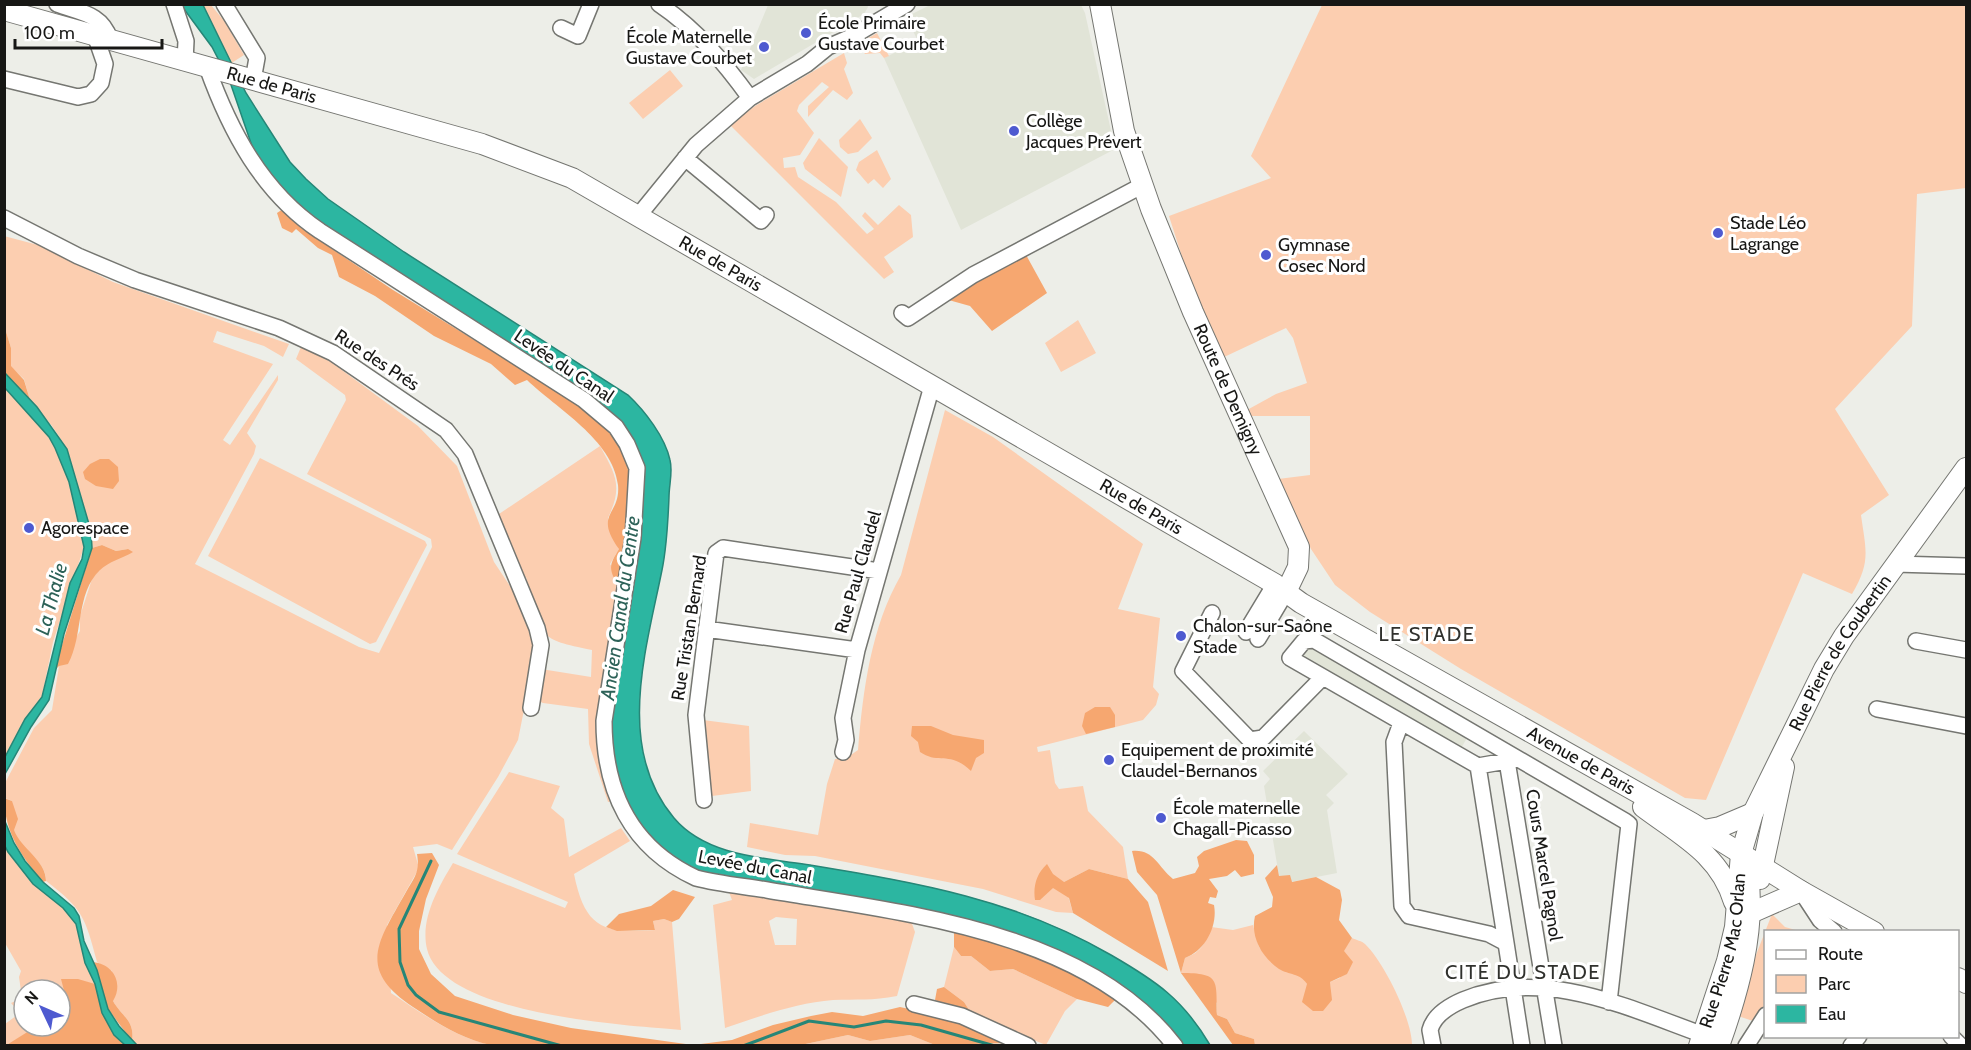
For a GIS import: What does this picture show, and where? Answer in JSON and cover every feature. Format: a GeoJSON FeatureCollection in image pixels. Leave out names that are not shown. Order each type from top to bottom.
{"type":"FeatureCollection","features":[{"type":"Feature","properties":{"kind":"main road","name":"Route de Demigny"},"geometry":{"type":"LineString","coordinates":[[1100,4],[1124,131],[1143,185],[1192,312],[1299,547],[1299,567],[1280,588]]}},
{"type":"Feature","properties":{"kind":"main road","name":"Rue de Paris"},"geometry":{"type":"LineString","coordinates":[[4,10],[527,159],[572,178],[639,215],[928,395],[1280,588]]}},
{"type":"Feature","properties":{"kind":"main road","name":"Rue Pierre de Coubertin"},"geometry":{"type":"LineString","coordinates":[[1750,859],[1753,813],[1830,660],[1895,564],[1966,468]]}},
{"type":"Feature","properties":{"kind":"main road","name":"Avenue de Paris"},"geometry":{"type":"LineString","coordinates":[[1280,588],[1704,830],[1801,891],[1870,930]]}},
{"type":"Feature","properties":{"kind":"main road"},"geometry":{"type":"LineString","coordinates":[[1750,859],[1788,746]]}},
{"type":"Feature","properties":{"kind":"main road"},"geometry":{"type":"LineString","coordinates":[[1584,763],[1710,858],[1725,877],[1746,913],[1801,891]]}},
{"type":"Feature","properties":{"kind":"main road"},"geometry":{"type":"LineString","coordinates":[[1704,830],[1720,827],[1753,813]]}},
{"type":"Feature","properties":{"kind":"main road","name":"Rue Pierre Mac Orlan"},"geometry":{"type":"LineString","coordinates":[[1711,1042],[1746,913],[1750,859]]}},
{"type":"Feature","properties":{"kind":"street"},"geometry":{"type":"LineString","coordinates":[[4,79],[78,97],[91,94],[101,83],[105,64],[102,37],[105,26],[98,19],[57,4]]}},
{"type":"Feature","properties":{"kind":"street"},"geometry":{"type":"LineString","coordinates":[[224,4],[257,58],[251,79]]}},
{"type":"Feature","properties":{"kind":"street"},"geometry":{"type":"LineString","coordinates":[[561,28],[578,36],[591,4]]}},
{"type":"Feature","properties":{"kind":"street"},"geometry":{"type":"LineString","coordinates":[[660,4],[677,16],[710,47],[750,98]]}},
{"type":"Feature","properties":{"kind":"street"},"geometry":{"type":"LineString","coordinates":[[639,215],[685,158],[719,123],[750,98],[807,64],[828,46],[853,36],[885,10],[907,4]]}},
{"type":"Feature","properties":{"kind":"street"},"geometry":{"type":"LineString","coordinates":[[176,9],[187,44],[185,60]]}},
{"type":"Feature","properties":{"kind":"street","name":"Levée du Canal"},"geometry":{"type":"LineString","coordinates":[[212,68],[220,104],[244,149],[269,186],[293,211],[329,237],[584,400],[616,427],[627,444],[637,468],[633,538],[604,721],[604,738],[616,795],[637,834],[675,868],[696,878],[863,906],[971,928],[1045,954],[1094,977],[1133,1004],[1159,1025],[1175,1046]]}},
{"type":"Feature","properties":{"kind":"street"},"geometry":{"type":"LineString","coordinates":[[685,158],[761,221],[766,215]]}},
{"type":"Feature","properties":{"kind":"street"},"geometry":{"type":"LineString","coordinates":[[902,313],[908,318],[973,275],[1143,185]]}},
{"type":"Feature","properties":{"kind":"street","name":"Rue des Prés"},"geometry":{"type":"LineString","coordinates":[[4,218],[78,256],[135,280],[279,328],[333,353],[446,430],[465,454],[537,628],[541,645],[531,708]]}},
{"type":"Feature","properties":{"kind":"street","name":"Rue Paul Claudel"},"geometry":{"type":"LineString","coordinates":[[843,752],[846,740],[843,718],[857,650],[928,395]]}},
{"type":"Feature","properties":{"kind":"street","name":"Rue Tristan Bernard"},"geometry":{"type":"LineString","coordinates":[[704,800],[696,715],[716,553],[723,548],[879,571]]}},
{"type":"Feature","properties":{"kind":"street"},"geometry":{"type":"LineString","coordinates":[[1895,564],[1966,566]]}},
{"type":"Feature","properties":{"kind":"street"},"geometry":{"type":"LineString","coordinates":[[1252,636],[1280,588]]}},
{"type":"Feature","properties":{"kind":"street"},"geometry":{"type":"LineString","coordinates":[[1212,613],[1183,671],[1245,736],[1257,741],[1263,738],[1323,677]]}},
{"type":"Feature","properties":{"kind":"street"},"geometry":{"type":"LineString","coordinates":[[706,629],[857,650]]}},
{"type":"Feature","properties":{"kind":"street"},"geometry":{"type":"LineString","coordinates":[[1513,760],[1478,766],[1290,658],[1298,646],[1309,638],[1513,760],[1629,824],[1609,1002]]}},
{"type":"Feature","properties":{"kind":"street"},"geometry":{"type":"LineString","coordinates":[[1916,641],[1966,651]]}},
{"type":"Feature","properties":{"kind":"street"},"geometry":{"type":"LineString","coordinates":[[1877,709],[1966,726]]}},
{"type":"Feature","properties":{"kind":"street"},"geometry":{"type":"LineString","coordinates":[[1401,723],[1394,742],[1400,897],[1404,912],[1415,918],[1495,936],[1506,944]]}},
{"type":"Feature","properties":{"kind":"street","name":"Cours Marcel Pagnol"},"geometry":{"type":"LineString","coordinates":[[1513,760],[1554,1046]]}},
{"type":"Feature","properties":{"kind":"street"},"geometry":{"type":"LineString","coordinates":[[1478,766],[1522,1046]]}},
{"type":"Feature","properties":{"kind":"street"},"geometry":{"type":"LineString","coordinates":[[1801,891],[1820,920],[1832,930]]}},
{"type":"Feature","properties":{"kind":"street"},"geometry":{"type":"LineString","coordinates":[[1433,1046],[1430,1030],[1441,1012],[1472,996],[1514,986],[1544,988],[1648,1012],[1711,1042]]}},
{"type":"Feature","properties":{"kind":"street"},"geometry":{"type":"LineString","coordinates":[[914,1004],[962,1016],[1028,1046]]}},
{"type":"Feature","properties":{"kind":"street"},"geometry":{"type":"LineString","coordinates":[[1746,1046],[1764,1018]]}},
{"type":"Feature","properties":{"kind":"shaded area","name":"École Primaire Gustave Courbet"},"geometry":{"type":"Polygon","coordinates":[[[867,4],[868,7],[864,14],[754,79],[741,70],[768,5],[867,4]]]}},
{"type":"Feature","properties":{"kind":"shaded area","name":"Collège Jacques Prévert"},"geometry":{"type":"Polygon","coordinates":[[[930,5],[1081,5],[1085,13],[1115,149],[961,230],[884,58],[918,41],[906,17],[930,5]]]}},
{"type":"Feature","properties":{"kind":"shaded area"},"geometry":{"type":"Polygon","coordinates":[[[283,209],[301,228],[393,290],[583,407],[612,430],[627,465],[629,483],[628,523],[619,579],[614,578],[611,567],[619,549],[608,528],[608,521],[618,495],[618,485],[614,469],[595,439],[527,380],[515,385],[491,364],[434,336],[375,296],[339,277],[332,255],[318,248],[296,229],[292,233],[282,228],[277,213],[283,209]]]}},
{"type":"Feature","properties":{"kind":"shaded area"},"geometry":{"type":"Polygon","coordinates":[[[1025,253],[1047,293],[992,331],[970,306],[945,299],[1025,253]]]}},
{"type":"Feature","properties":{"kind":"shaded area"},"geometry":{"type":"Polygon","coordinates":[[[4,325],[11,348],[11,366],[24,380],[30,400],[5,373],[4,325]]]}},
{"type":"Feature","properties":{"kind":"shaded area"},"geometry":{"type":"Polygon","coordinates":[[[100,459],[109,459],[118,467],[119,481],[113,489],[96,486],[85,479],[83,472],[90,464],[100,459]]]}},
{"type":"Feature","properties":{"kind":"shaded area"},"geometry":{"type":"Polygon","coordinates":[[[102,545],[116,551],[128,549],[133,552],[103,567],[92,580],[83,603],[73,653],[68,664],[59,666],[54,671],[92,548],[102,545]]]}},
{"type":"Feature","properties":{"kind":"shaded area"},"geometry":{"type":"Polygon","coordinates":[[[1309,644],[1468,736],[1459,752],[1300,659],[1309,644]]]}},
{"type":"Feature","properties":{"kind":"shaded area"},"geometry":{"type":"Polygon","coordinates":[[[1095,707],[1110,707],[1115,715],[1115,727],[1086,734],[1082,726],[1085,713],[1095,707]]]}},
{"type":"Feature","properties":{"kind":"shaded area"},"geometry":{"type":"Polygon","coordinates":[[[912,726],[931,726],[953,735],[984,740],[984,753],[976,758],[971,771],[956,761],[927,756],[920,752],[918,742],[911,736],[912,726]]]}},
{"type":"Feature","properties":{"kind":"shaded area"},"geometry":{"type":"Polygon","coordinates":[[[1304,731],[1348,774],[1326,795],[1334,803],[1327,810],[1337,873],[1291,882],[1279,876],[1264,786],[1270,779],[1263,771],[1304,731]]]}},
{"type":"Feature","properties":{"kind":"shaded area"},"geometry":{"type":"Polygon","coordinates":[[[4,798],[12,801],[18,819],[14,830],[17,837],[42,867],[46,881],[43,882],[21,853],[7,822],[4,798]]]}},
{"type":"Feature","properties":{"kind":"shaded area"},"geometry":{"type":"Polygon","coordinates":[[[1236,840],[1247,841],[1254,855],[1254,874],[1241,877],[1235,870],[1227,876],[1209,879],[1218,891],[1216,898],[1210,897],[1208,903],[1214,905],[1212,929],[1199,950],[1185,958],[1181,973],[1157,895],[1137,872],[1132,851],[1145,853],[1155,859],[1173,879],[1195,873],[1199,866],[1197,857],[1204,851],[1236,840]]]}},
{"type":"Feature","properties":{"kind":"shaded area"},"geometry":{"type":"Polygon","coordinates":[[[432,853],[439,865],[426,899],[419,931],[419,949],[431,974],[455,996],[513,1015],[571,1028],[693,1045],[732,1040],[773,1025],[832,1012],[863,1016],[900,1007],[959,1020],[1010,1043],[935,1045],[910,1035],[870,1041],[848,1035],[796,1046],[491,1045],[470,1039],[431,1019],[395,993],[384,980],[378,967],[381,940],[416,874],[417,854],[432,853]]]}},
{"type":"Feature","properties":{"kind":"shaded area"},"geometry":{"type":"Polygon","coordinates":[[[1047,864],[1053,874],[1064,882],[1089,869],[1128,879],[1148,902],[1168,971],[1073,913],[1069,898],[1053,888],[1040,900],[1035,900],[1036,881],[1047,864]]]}},
{"type":"Feature","properties":{"kind":"shaded area"},"geometry":{"type":"Polygon","coordinates":[[[1277,865],[1279,876],[1290,875],[1292,882],[1316,877],[1340,890],[1342,900],[1339,920],[1352,938],[1344,951],[1353,962],[1347,974],[1330,982],[1332,1000],[1323,1011],[1313,1011],[1302,1002],[1307,984],[1301,978],[1279,969],[1267,959],[1256,939],[1255,916],[1272,907],[1273,897],[1265,878],[1277,865]]]}},
{"type":"Feature","properties":{"kind":"shaded area"},"geometry":{"type":"Polygon","coordinates":[[[673,890],[695,897],[679,919],[672,922],[664,919],[653,921],[655,930],[617,931],[606,927],[619,914],[651,906],[673,890]]]}},
{"type":"Feature","properties":{"kind":"shaded area"},"geometry":{"type":"Polygon","coordinates":[[[954,932],[1038,959],[1117,998],[1108,1007],[1077,999],[1013,969],[990,971],[971,956],[961,956],[954,947],[954,932]]]}},
{"type":"Feature","properties":{"kind":"shaded area"},"geometry":{"type":"Polygon","coordinates":[[[93,962],[106,966],[115,976],[117,988],[113,1001],[130,1023],[132,1041],[108,1009],[93,962]]]}},
{"type":"Feature","properties":{"kind":"shaded area"},"geometry":{"type":"Polygon","coordinates":[[[1181,973],[1210,977],[1216,986],[1217,1015],[1227,1019],[1235,1033],[1254,1039],[1255,1045],[1233,1045],[1181,973]]]}},
{"type":"Feature","properties":{"kind":"shaded area"},"geometry":{"type":"Polygon","coordinates":[[[72,979],[95,984],[106,1018],[125,1045],[5,1046],[18,1038],[72,1038],[72,979]]]}},
{"type":"Feature","properties":{"kind":"shaded area"},"geometry":{"type":"Polygon","coordinates":[[[944,987],[964,1002],[973,1016],[935,1000],[937,989],[944,987]]]}},
{"type":"Feature","properties":{"kind":"green space"},"geometry":{"type":"Polygon","coordinates":[[[203,5],[211,5],[225,22],[244,55],[230,64],[203,5]]]}},
{"type":"Feature","properties":{"kind":"green space"},"geometry":{"type":"Polygon","coordinates":[[[1322,5],[1966,5],[1966,188],[1917,194],[1912,326],[1835,409],[1889,495],[1861,515],[1866,556],[1862,573],[1852,594],[1803,573],[1706,800],[1685,798],[1461,669],[1370,612],[1335,585],[1311,549],[1278,479],[1310,475],[1310,416],[1249,416],[1247,410],[1276,394],[1307,383],[1293,338],[1286,328],[1222,358],[1184,263],[1169,216],[1271,178],[1251,156],[1322,5]]]}},
{"type":"Feature","properties":{"kind":"green space"},"geometry":{"type":"Polygon","coordinates":[[[877,33],[889,56],[884,58],[880,53],[865,54],[858,44],[877,33]]]}},
{"type":"Feature","properties":{"kind":"green space"},"geometry":{"type":"Polygon","coordinates":[[[844,53],[847,63],[844,69],[853,93],[847,100],[833,90],[808,117],[808,106],[829,87],[822,82],[799,105],[797,111],[814,133],[800,155],[783,158],[784,168],[795,167],[798,177],[836,202],[867,234],[874,229],[862,216],[865,212],[878,225],[899,205],[911,215],[913,237],[884,257],[894,272],[884,279],[730,125],[755,106],[844,53]]]}},
{"type":"Feature","properties":{"kind":"green space"},"geometry":{"type":"Polygon","coordinates":[[[670,70],[683,86],[643,119],[629,103],[670,70]]]}},
{"type":"Feature","properties":{"kind":"green space"},"geometry":{"type":"Polygon","coordinates":[[[860,119],[872,138],[858,152],[848,154],[840,147],[839,140],[860,119]]]}},
{"type":"Feature","properties":{"kind":"green space"},"geometry":{"type":"Polygon","coordinates":[[[819,138],[848,167],[841,197],[805,169],[803,163],[819,138]]]}},
{"type":"Feature","properties":{"kind":"green space"},"geometry":{"type":"Polygon","coordinates":[[[877,150],[891,179],[883,188],[874,179],[868,184],[856,170],[859,162],[877,150]]]}},
{"type":"Feature","properties":{"kind":"green space"},"geometry":{"type":"Polygon","coordinates":[[[4,236],[38,245],[113,282],[289,344],[283,357],[264,346],[217,331],[213,342],[273,364],[223,440],[230,445],[278,375],[278,380],[247,433],[256,446],[254,454],[195,564],[359,647],[379,653],[432,547],[431,539],[307,474],[346,400],[345,395],[296,359],[301,347],[331,362],[418,426],[457,466],[494,562],[526,610],[536,649],[518,740],[498,777],[452,850],[437,844],[413,847],[419,868],[387,925],[391,993],[452,1031],[491,1045],[137,1046],[132,1041],[130,1023],[113,1001],[112,971],[97,962],[81,915],[68,899],[46,881],[43,868],[17,839],[13,825],[12,801],[5,798],[5,783],[34,728],[52,710],[59,666],[80,631],[80,616],[92,579],[101,568],[128,549],[116,551],[102,545],[92,548],[91,531],[67,449],[52,426],[30,400],[24,379],[11,367],[9,356],[11,348],[4,325],[4,236]]]}},
{"type":"Feature","properties":{"kind":"green space"},"geometry":{"type":"Polygon","coordinates":[[[1078,320],[1096,353],[1061,372],[1045,343],[1078,320]]]}},
{"type":"Feature","properties":{"kind":"green space"},"geometry":{"type":"Polygon","coordinates":[[[5,388],[49,437],[55,448],[69,482],[84,547],[53,642],[42,697],[25,719],[5,757],[5,388]]]}},
{"type":"Feature","properties":{"kind":"green space"},"geometry":{"type":"Polygon","coordinates":[[[945,410],[993,437],[1143,544],[1118,609],[1160,618],[1153,687],[1159,694],[1156,705],[1143,720],[1037,747],[1038,752],[1050,750],[1055,783],[1059,789],[1083,786],[1088,811],[1123,847],[1128,879],[1089,869],[1064,882],[1073,913],[1056,912],[983,889],[815,856],[785,855],[747,847],[750,823],[818,835],[827,784],[835,759],[845,759],[858,750],[870,660],[882,616],[901,575],[945,410]]]}},
{"type":"Feature","properties":{"kind":"green space"},"geometry":{"type":"Polygon","coordinates":[[[600,446],[616,481],[613,507],[608,518],[619,549],[610,564],[619,579],[612,801],[608,802],[589,744],[588,709],[536,700],[541,669],[591,677],[592,650],[561,643],[545,634],[524,588],[528,585],[526,577],[521,578],[496,516],[600,446]]]}},
{"type":"Feature","properties":{"kind":"green space"},"geometry":{"type":"Polygon","coordinates":[[[260,458],[425,541],[427,545],[376,642],[370,644],[208,556],[260,458]]]}},
{"type":"Feature","properties":{"kind":"green space"},"geometry":{"type":"Polygon","coordinates":[[[703,720],[749,726],[751,791],[712,796],[703,720]]]}},
{"type":"Feature","properties":{"kind":"green space"},"geometry":{"type":"Polygon","coordinates":[[[509,772],[560,786],[551,808],[564,819],[569,857],[621,828],[630,841],[574,874],[584,906],[599,924],[622,931],[637,931],[655,930],[653,921],[664,919],[672,922],[681,1030],[580,1020],[539,1012],[500,1002],[466,989],[440,971],[427,949],[426,926],[436,893],[453,863],[565,908],[568,902],[457,854],[509,772]]]}},
{"type":"Feature","properties":{"kind":"green space"},"geometry":{"type":"Polygon","coordinates":[[[4,846],[33,884],[63,908],[76,924],[85,963],[95,984],[102,1013],[72,1023],[72,978],[19,978],[21,971],[5,943],[4,846]]]}},
{"type":"Feature","properties":{"kind":"green space"},"geometry":{"type":"Polygon","coordinates":[[[729,892],[911,921],[915,932],[897,996],[805,1004],[725,1028],[713,905],[732,900],[729,892]],[[776,917],[769,921],[775,945],[796,945],[797,919],[776,917]]]}},
{"type":"Feature","properties":{"kind":"green space"},"geometry":{"type":"Polygon","coordinates":[[[1772,914],[1785,927],[1796,930],[1766,930],[1772,914]]]}},
{"type":"Feature","properties":{"kind":"green space"},"geometry":{"type":"Polygon","coordinates":[[[1253,925],[1259,947],[1280,969],[1303,977],[1307,984],[1331,1000],[1330,982],[1340,978],[1344,950],[1352,938],[1364,943],[1380,964],[1396,992],[1411,1034],[1412,1045],[1255,1045],[1254,1039],[1235,1033],[1227,1019],[1217,1015],[1217,1003],[1181,973],[1185,958],[1202,946],[1211,927],[1233,930],[1253,925]]]}},
{"type":"Feature","properties":{"kind":"green space"},"geometry":{"type":"Polygon","coordinates":[[[1764,934],[1764,1008],[1753,1021],[1738,1016],[1764,934]]]}},
{"type":"Feature","properties":{"kind":"green space"},"geometry":{"type":"Polygon","coordinates":[[[954,947],[961,956],[971,956],[990,971],[1013,969],[1077,999],[1065,1011],[1046,1045],[973,1016],[964,1002],[944,987],[954,947]]]}},
{"type":"Feature","properties":{"kind":"green space"},"geometry":{"type":"Polygon","coordinates":[[[12,1019],[12,1038],[26,1038],[5,1045],[5,1024],[12,1019]]]}},
{"type":"Feature","properties":{"kind":"green space"},"geometry":{"type":"Polygon","coordinates":[[[848,1035],[870,1041],[910,1035],[935,1045],[796,1046],[848,1035]]]}},
{"type":"Feature","properties":{"kind":"water"},"geometry":{"type":"Polygon","coordinates":[[[181,5],[203,5],[246,93],[290,162],[328,199],[404,252],[628,395],[659,434],[667,451],[671,474],[665,552],[643,665],[640,730],[645,761],[656,791],[674,818],[687,831],[719,848],[755,857],[927,887],[965,896],[1039,920],[1111,955],[1155,983],[1179,1003],[1210,1045],[1181,1045],[1165,1027],[1026,942],[709,876],[689,868],[648,837],[624,803],[608,743],[637,536],[629,439],[294,209],[253,149],[230,82],[212,47],[181,5]]]}},
{"type":"Feature","properties":{"kind":"water"},"geometry":{"type":"Polygon","coordinates":[[[5,373],[37,407],[67,449],[91,531],[92,548],[64,634],[49,700],[5,774],[5,757],[25,719],[42,697],[70,583],[82,559],[84,547],[69,482],[55,448],[49,437],[5,388],[5,373]]]}},
{"type":"Feature","properties":{"kind":"water"},"geometry":{"type":"Polygon","coordinates":[[[4,819],[25,861],[43,882],[74,908],[79,916],[84,941],[97,970],[108,1009],[119,1026],[137,1045],[125,1045],[114,1035],[102,1013],[95,984],[85,963],[76,924],[63,908],[33,884],[8,852],[5,846],[4,819]]]}},
{"type":"Feature","properties":{"kind":"waterway"},"geometry":{"type":"LineString","coordinates":[[431,861],[399,929],[400,962],[408,985],[416,995],[439,1012],[562,1046]]}},
{"type":"Feature","properties":{"kind":"waterway"},"geometry":{"type":"LineString","coordinates":[[743,1046],[809,1021],[854,1027],[886,1021],[921,1025],[995,1046]]}},
{"type":"Feature","properties":{"kind":"place","name":"École Primaire Gustave Courbet"},"geometry":{"type":"Point","coordinates":[806,33]}},
{"type":"Feature","properties":{"kind":"place","name":"École Maternelle Gustave Courbet"},"geometry":{"type":"Point","coordinates":[764,47]}},
{"type":"Feature","properties":{"kind":"place","name":"Collège Jacques Prévert"},"geometry":{"type":"Point","coordinates":[1014,131]}},
{"type":"Feature","properties":{"kind":"place","name":"Stade Léo Lagrange"},"geometry":{"type":"Point","coordinates":[1718,233]}},
{"type":"Feature","properties":{"kind":"place","name":"Gymnase Cosec Nord"},"geometry":{"type":"Point","coordinates":[1266,255]}},
{"type":"Feature","properties":{"kind":"place","name":"Agorespace"},"geometry":{"type":"Point","coordinates":[29,528]}},
{"type":"Feature","properties":{"kind":"place","name":"Chalon-sur-Saône Stade"},"geometry":{"type":"Point","coordinates":[1181,636]}},
{"type":"Feature","properties":{"kind":"place","name":"Equipement de proximité Claudel-Bernanos"},"geometry":{"type":"Point","coordinates":[1109,760]}},
{"type":"Feature","properties":{"kind":"place","name":"École maternelle Chagall-Picasso"},"geometry":{"type":"Point","coordinates":[1161,818]}},
{"type":"Feature","properties":{"kind":"district","name":"LE STADE"},"geometry":{"type":"Point","coordinates":[1427,634]}},
{"type":"Feature","properties":{"kind":"district","name":"CITÉ DU STADE"},"geometry":{"type":"Point","coordinates":[1523,972]}},
{"type":"Feature","properties":{"kind":"water label","name":"La Thalie"},"geometry":{"type":"Point","coordinates":[51,599]}},
{"type":"Feature","properties":{"kind":"water label","name":"Ancien Canal du Centre"},"geometry":{"type":"Point","coordinates":[620,608]}}]}
